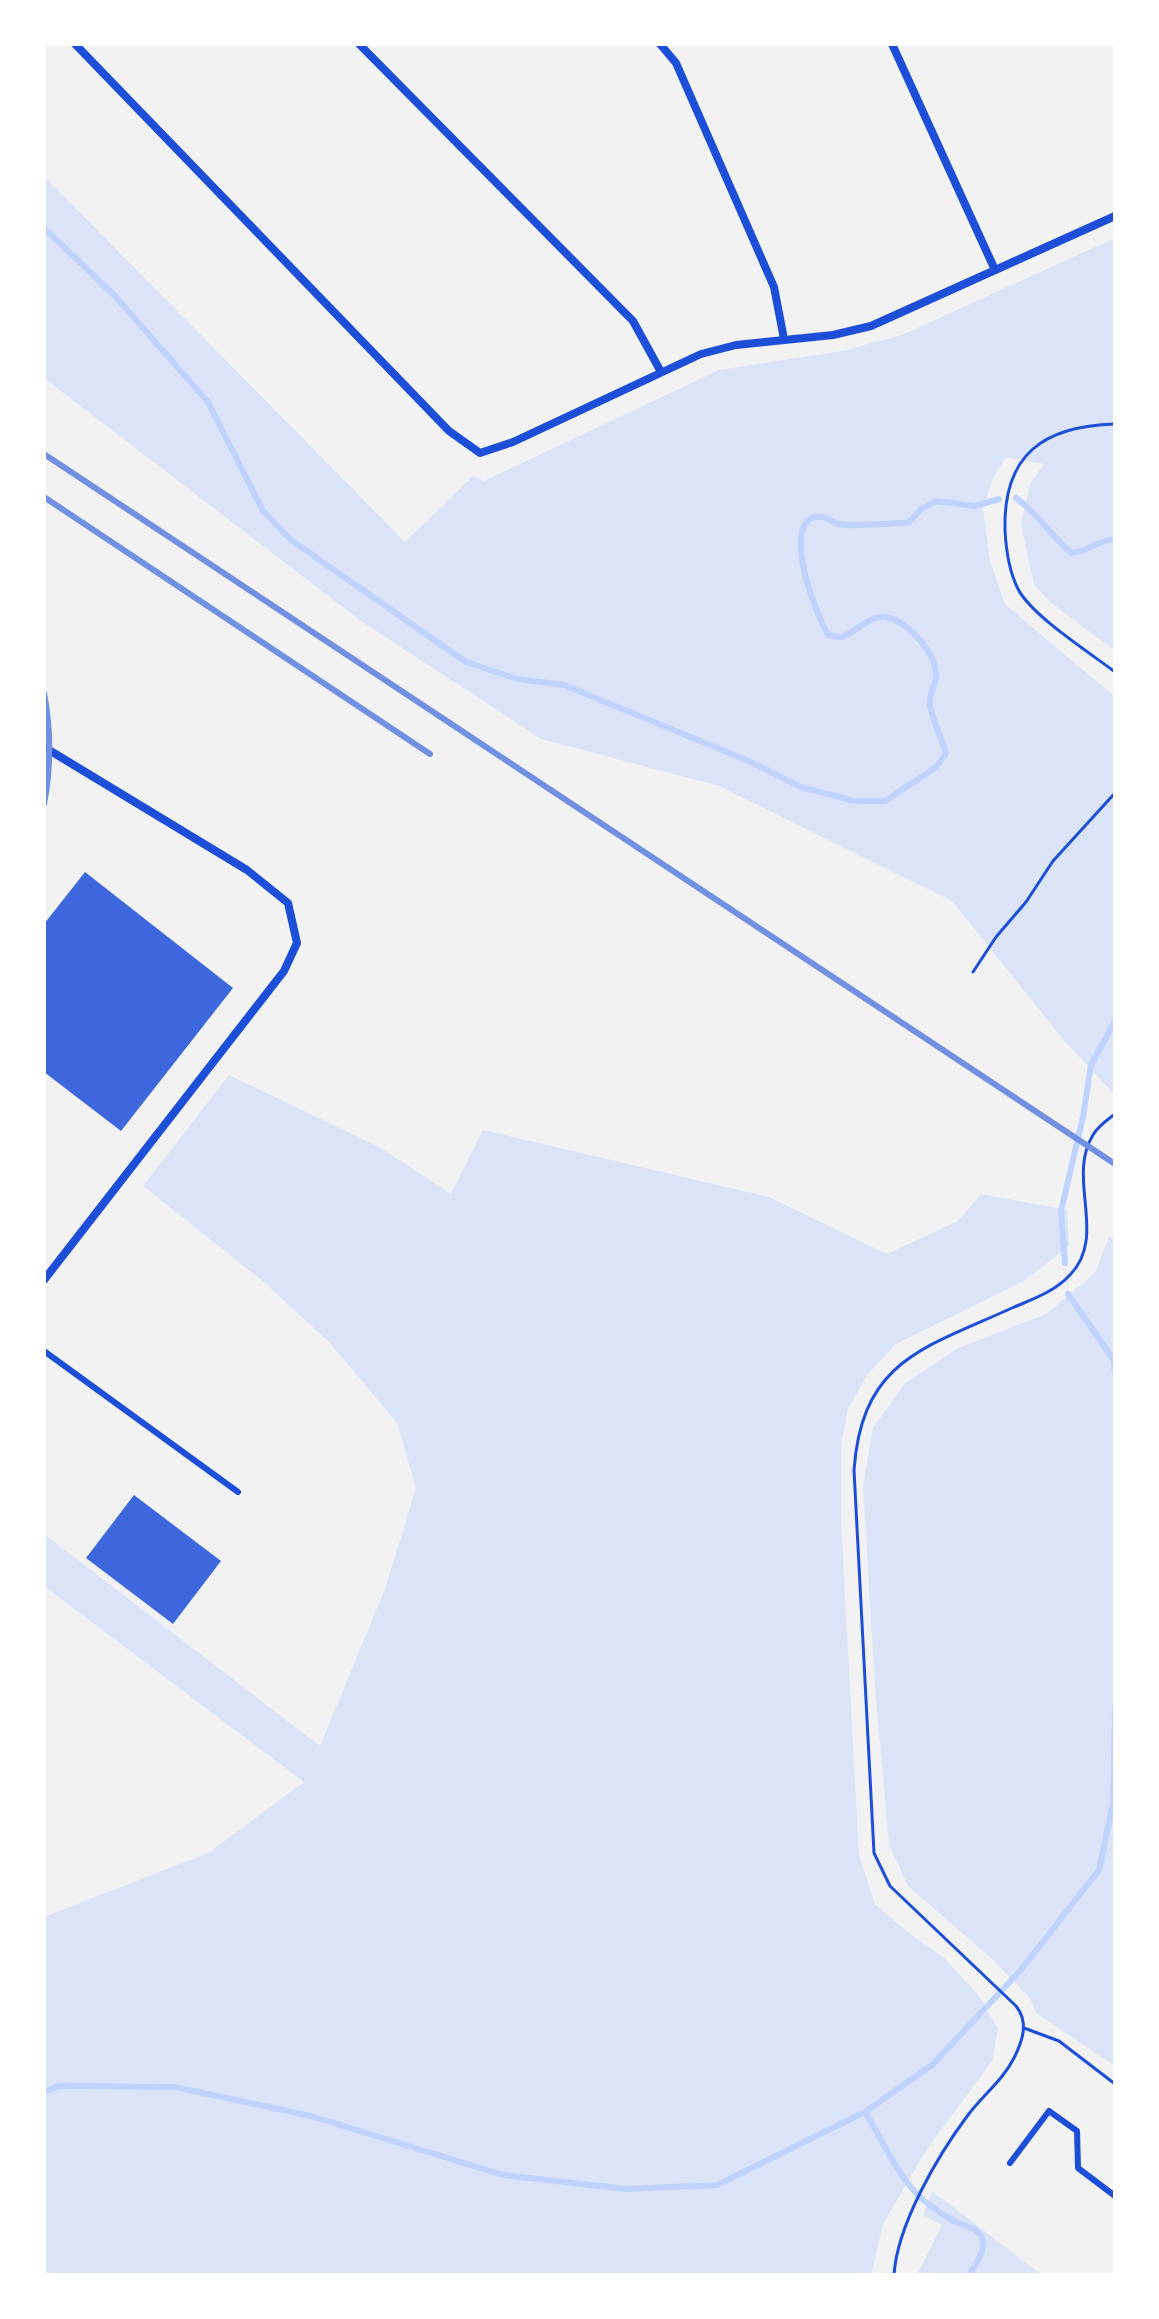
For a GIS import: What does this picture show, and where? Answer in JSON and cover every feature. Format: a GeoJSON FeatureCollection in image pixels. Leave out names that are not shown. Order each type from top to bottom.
{"type":"FeatureCollection","features":[{"type":"Feature","properties":{"kind":"street"},"geometry":{"type":"LineString","coordinates":[[75,44],[449,431],[480,453],[513,442],[701,354],[736,345],[833,335],[871,326],[1115,216]]}},
{"type":"Feature","properties":{"kind":"street"},"geometry":{"type":"LineString","coordinates":[[359,44],[633,321],[661,372]]}},
{"type":"Feature","properties":{"kind":"street"},"geometry":{"type":"LineString","coordinates":[[660,44],[676,63],[774,287],[784,339]]}},
{"type":"Feature","properties":{"kind":"street"},"geometry":{"type":"LineString","coordinates":[[892,44],[995,270]]}},
{"type":"Feature","properties":{"kind":"street"},"geometry":{"type":"LineString","coordinates":[[44,747],[247,870],[288,903],[297,943],[284,971],[44,1280]]}},
{"type":"Feature","properties":{"kind":"lane"},"geometry":{"type":"LineString","coordinates":[[44,1351],[238,1492]]}},
{"type":"Feature","properties":{"kind":"lane"},"geometry":{"type":"LineString","coordinates":[[1010,2163],[1049,2111],[1077,2131],[1078,2168],[1115,2196]]}},
{"type":"Feature","properties":{"kind":"path"},"geometry":{"type":"LineString","coordinates":[[1115,424],[1066,429],[1031,450],[1015,473],[1005,510],[1006,551],[1018,590],[1040,614],[1115,672]]}},
{"type":"Feature","properties":{"kind":"path"},"geometry":{"type":"LineString","coordinates":[[973,972],[1053,861],[1115,793]]}},
{"type":"Feature","properties":{"kind":"path"},"geometry":{"type":"LineString","coordinates":[[894,2275],[895,2252],[926,2184],[968,2115],[1007,2070],[1024,2028],[1021,2013],[1009,2000],[890,1886],[874,1853],[855,1486],[856,1443],[869,1402],[891,1371],[932,1345],[1055,1289],[1079,1265],[1089,1235],[1085,1164],[1092,1136],[1115,1114]]}},
{"type":"Feature","properties":{"kind":"path"},"geometry":{"type":"LineString","coordinates":[[1024,2028],[1059,2041],[1115,2084]]}},
{"type":"Feature","properties":{"kind":"shaded area"},"geometry":{"type":"Polygon","coordinates":[[[44,176],[405,542],[473,476],[484,481],[719,370],[842,351],[902,335],[1115,238],[1115,651],[1050,602],[1034,585],[1021,524],[1030,484],[1044,464],[1006,457],[994,476],[983,508],[990,561],[1005,604],[1115,697],[1115,1091],[1113,1093],[1062,1038],[952,901],[719,786],[541,739],[361,621],[44,378],[44,176]]]}},
{"type":"Feature","properties":{"kind":"shaded area"},"geometry":{"type":"Polygon","coordinates":[[[229,1075],[379,1147],[451,1194],[483,1130],[769,1197],[887,1254],[958,1221],[981,1194],[1067,1210],[1069,1246],[1024,1281],[896,1344],[867,1375],[848,1409],[841,1444],[841,1520],[859,1855],[875,1904],[945,1959],[980,1997],[998,2029],[992,2061],[927,2149],[883,2224],[871,2275],[44,2275],[44,1917],[208,1853],[304,1782],[44,1586],[44,1534],[320,1746],[385,1589],[416,1488],[397,1423],[329,1342],[265,1283],[143,1186],[229,1075]]]}},
{"type":"Feature","properties":{"kind":"shaded area"},"geometry":{"type":"Polygon","coordinates":[[[1109,1237],[1115,1239],[1115,2066],[1036,2013],[1030,1998],[992,1959],[908,1886],[889,1844],[875,1689],[863,1486],[873,1428],[905,1383],[956,1349],[1046,1314],[1095,1273],[1109,1237]]]}},
{"type":"Feature","properties":{"kind":"shaded area"},"geometry":{"type":"Polygon","coordinates":[[[932,2191],[1042,2275],[917,2275],[942,2225],[923,2215],[932,2191]]]}},
{"type":"Feature","properties":{"kind":"building"},"geometry":{"type":"Polygon","coordinates":[[[85,872],[233,988],[121,1131],[44,1072],[44,924],[85,872]]]}},
{"type":"Feature","properties":{"kind":"building"},"geometry":{"type":"Polygon","coordinates":[[[134,1495],[221,1561],[173,1624],[86,1558],[134,1495]]]}},
{"type":"Feature","properties":{"kind":"waterway"},"geometry":{"type":"LineString","coordinates":[[44,228],[114,295],[208,402],[263,511],[291,540],[466,662],[517,679],[564,685],[749,761],[801,787],[854,801],[885,801],[935,768],[946,754],[930,706],[936,680],[935,667],[920,640],[904,625],[886,617],[874,618],[841,637],[828,635],[804,572],[801,536],[806,523],[816,517],[845,525],[908,523],[920,510],[936,501],[975,506],[999,499]]}},
{"type":"Feature","properties":{"kind":"waterway"},"geometry":{"type":"LineString","coordinates":[[1016,498],[1072,553],[1115,539]]}},
{"type":"Feature","properties":{"kind":"waterway"},"geometry":{"type":"LineString","coordinates":[[1065,1263],[1061,1211],[1083,1117],[1091,1065],[1115,1021]]}},
{"type":"Feature","properties":{"kind":"waterway"},"geometry":{"type":"LineString","coordinates":[[1068,1294],[1113,1359],[1115,1373]]}},
{"type":"Feature","properties":{"kind":"waterway"},"geometry":{"type":"LineString","coordinates":[[44,2092],[59,2086],[175,2087],[311,2116],[503,2175],[626,2189],[717,2185],[865,2112],[932,2065],[1020,1971],[1099,1870],[1113,1804],[1115,1707]]}},
{"type":"Feature","properties":{"kind":"waterway"},"geometry":{"type":"LineString","coordinates":[[865,2112],[914,2191],[942,2214],[972,2228],[981,2236],[982,2251],[969,2275]]}},
{"type":"Feature","properties":{"kind":"railway"},"geometry":{"type":"LineString","coordinates":[[44,454],[1115,1164]]}},
{"type":"Feature","properties":{"kind":"railway"},"geometry":{"type":"LineString","coordinates":[[44,497],[430,754]]}},
{"type":"Feature","properties":{"kind":"railway"},"geometry":{"type":"LineString","coordinates":[[44,693],[49,748],[44,804]]}}]}
